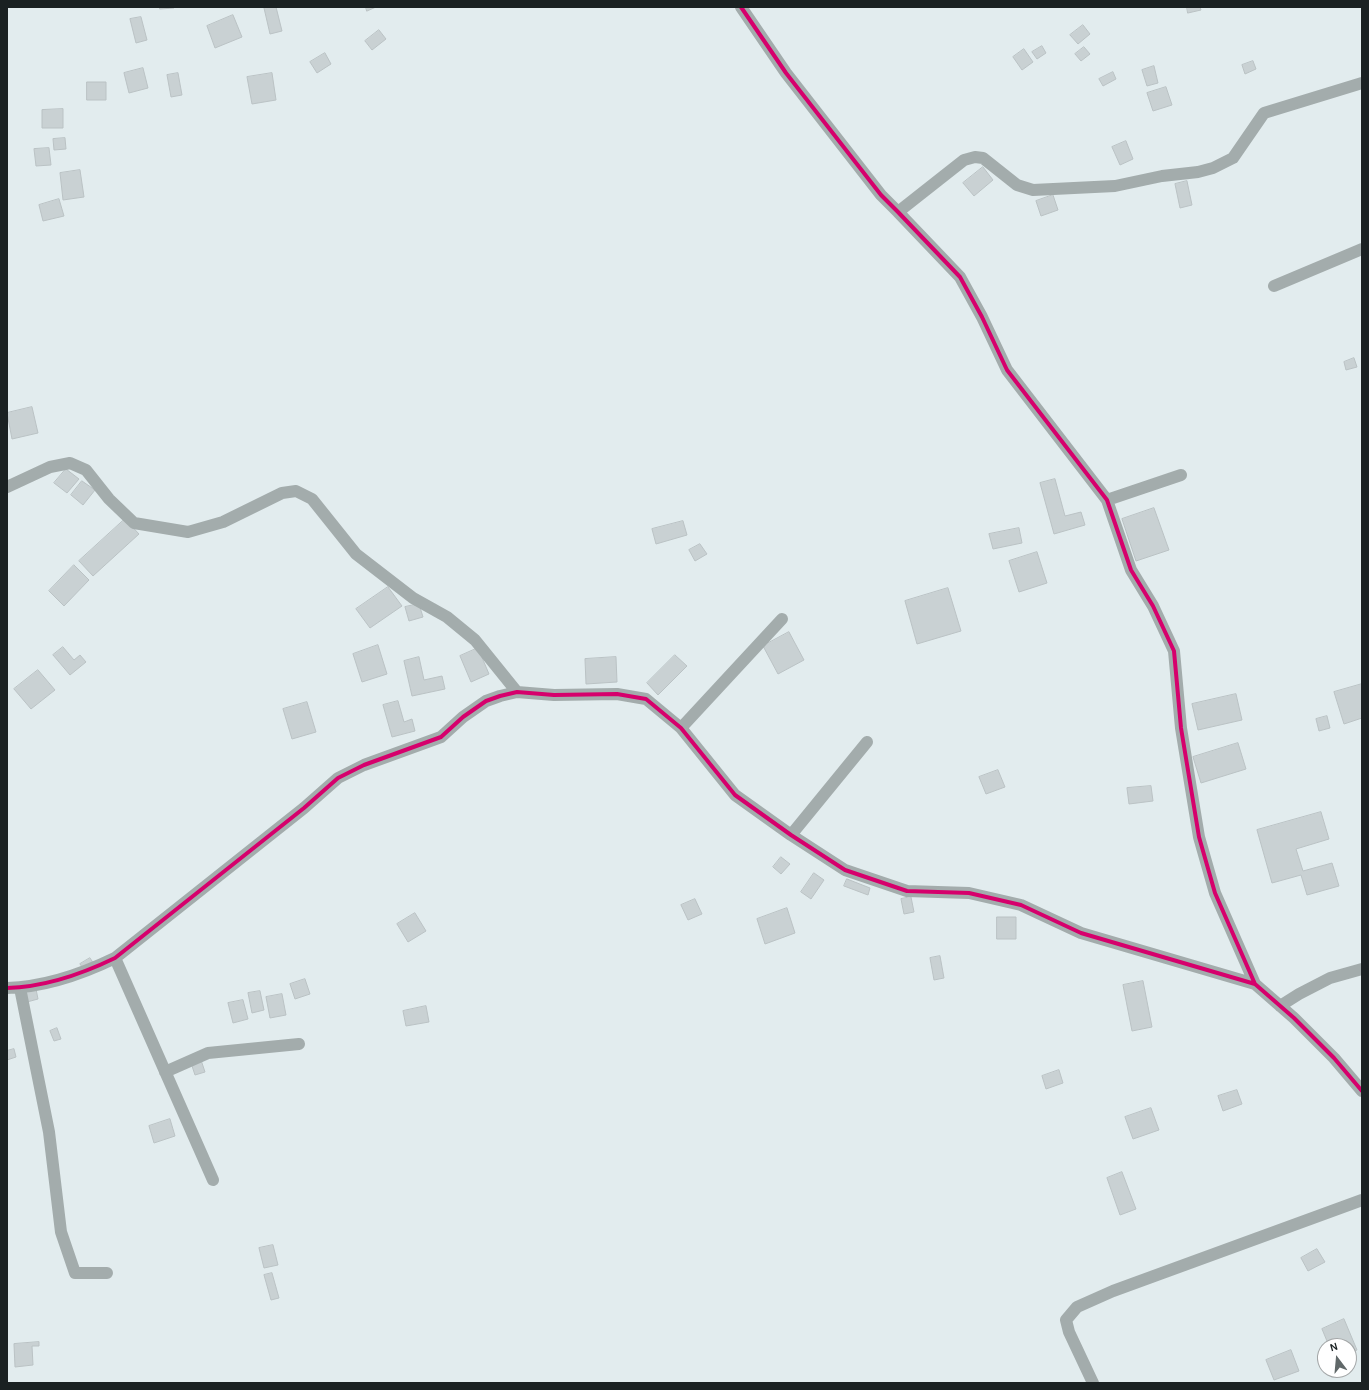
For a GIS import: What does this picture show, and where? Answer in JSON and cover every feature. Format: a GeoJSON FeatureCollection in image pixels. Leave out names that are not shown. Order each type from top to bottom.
{"type":"FeatureCollection","features":[{"type":"Feature","properties":{"kind":"street"},"geometry":{"type":"LineString","coordinates":[[741,7],[786,73],[881,195],[960,277],[982,317],[1007,370],[1107,500],[1131,570],[1154,606],[1174,651],[1181,728],[1199,837],[1214,893],[1255,984],[1294,1018],[1334,1058],[1362,1091]]}},
{"type":"Feature","properties":{"kind":"street"},"geometry":{"type":"LineString","coordinates":[[898,212],[964,160],[975,157],[983,158],[1017,185],[1033,190],[1116,186],[1162,176],[1198,172],[1213,168],[1233,158],[1264,113],[1362,83]]}},
{"type":"Feature","properties":{"kind":"street"},"geometry":{"type":"LineString","coordinates":[[1274,286],[1362,250]]}},
{"type":"Feature","properties":{"kind":"street"},"geometry":{"type":"LineString","coordinates":[[7,487],[50,467],[70,463],[86,470],[109,500],[134,523],[188,532],[223,522],[282,493],[296,491],[312,499],[356,554],[413,598],[446,617],[475,640],[517,692]]}},
{"type":"Feature","properties":{"kind":"street"},"geometry":{"type":"LineString","coordinates":[[1107,500],[1181,475]]}},
{"type":"Feature","properties":{"kind":"street"},"geometry":{"type":"LineString","coordinates":[[681,728],[782,620]]}},
{"type":"Feature","properties":{"kind":"street"},"geometry":{"type":"LineString","coordinates":[[7,988],[20,988],[49,983],[84,972],[115,958],[304,808],[338,778],[364,765],[441,738],[463,717],[486,701],[517,692],[554,695],[618,694],[646,699],[681,728],[735,794],[791,835],[845,870],[907,891],[969,893],[1021,905],[1081,933],[1255,984]]}},
{"type":"Feature","properties":{"kind":"street"},"geometry":{"type":"LineString","coordinates":[[791,835],[868,742]]}},
{"type":"Feature","properties":{"kind":"street"},"geometry":{"type":"LineString","coordinates":[[115,958],[213,1180]]}},
{"type":"Feature","properties":{"kind":"street"},"geometry":{"type":"LineString","coordinates":[[1280,1006],[1330,978],[1362,969]]}},
{"type":"Feature","properties":{"kind":"street"},"geometry":{"type":"LineString","coordinates":[[20,988],[49,1132],[61,1232],[75,1273],[107,1273]]}},
{"type":"Feature","properties":{"kind":"street"},"geometry":{"type":"LineString","coordinates":[[165,1072],[208,1053],[299,1044]]}},
{"type":"Feature","properties":{"kind":"street"},"geometry":{"type":"LineString","coordinates":[[1093,1383],[1069,1332],[1066,1320],[1077,1307],[1113,1291],[1362,1200]]}},
{"type":"Feature","properties":{"kind":"building"},"geometry":{"type":"Polygon","coordinates":[[[160,7],[173,7],[174,8],[160,9],[160,7]]]}},
{"type":"Feature","properties":{"kind":"building"},"geometry":{"type":"Polygon","coordinates":[[[276,7],[282,31],[270,34],[264,8],[276,7]]]}},
{"type":"Feature","properties":{"kind":"building"},"geometry":{"type":"Polygon","coordinates":[[[366,7],[376,7],[367,11],[366,7]]]}},
{"type":"Feature","properties":{"kind":"building"},"geometry":{"type":"Polygon","coordinates":[[[1187,7],[1200,7],[1201,10],[1188,13],[1187,7]]]}},
{"type":"Feature","properties":{"kind":"building"},"geometry":{"type":"Polygon","coordinates":[[[233,15],[242,37],[215,48],[207,26],[233,15]]]}},
{"type":"Feature","properties":{"kind":"building"},"geometry":{"type":"Polygon","coordinates":[[[141,17],[147,40],[136,43],[130,19],[141,17]]]}},
{"type":"Feature","properties":{"kind":"building"},"geometry":{"type":"Polygon","coordinates":[[[1083,25],[1090,34],[1078,44],[1070,35],[1083,25]]]}},
{"type":"Feature","properties":{"kind":"building"},"geometry":{"type":"Polygon","coordinates":[[[379,30],[386,39],[372,50],[365,41],[379,30]]]}},
{"type":"Feature","properties":{"kind":"building"},"geometry":{"type":"Polygon","coordinates":[[[1042,46],[1046,53],[1037,59],[1032,52],[1042,46]]]}},
{"type":"Feature","properties":{"kind":"building"},"geometry":{"type":"Polygon","coordinates":[[[1084,47],[1090,54],[1081,61],[1075,54],[1084,47]]]}},
{"type":"Feature","properties":{"kind":"building"},"geometry":{"type":"Polygon","coordinates":[[[1024,49],[1033,62],[1022,70],[1013,57],[1024,49]]]}},
{"type":"Feature","properties":{"kind":"building"},"geometry":{"type":"Polygon","coordinates":[[[325,53],[331,64],[317,73],[310,62],[325,53]]]}},
{"type":"Feature","properties":{"kind":"building"},"geometry":{"type":"Polygon","coordinates":[[[1253,61],[1256,69],[1245,74],[1242,65],[1253,61]]]}},
{"type":"Feature","properties":{"kind":"building"},"geometry":{"type":"Polygon","coordinates":[[[1154,66],[1158,83],[1147,86],[1142,70],[1154,66]]]}},
{"type":"Feature","properties":{"kind":"building"},"geometry":{"type":"Polygon","coordinates":[[[143,68],[148,88],[129,93],[124,73],[143,68]]]}},
{"type":"Feature","properties":{"kind":"building"},"geometry":{"type":"Polygon","coordinates":[[[1113,72],[1116,79],[1103,86],[1099,79],[1113,72]]]}},
{"type":"Feature","properties":{"kind":"building"},"geometry":{"type":"Polygon","coordinates":[[[178,73],[182,95],[171,97],[167,75],[178,73]]]}},
{"type":"Feature","properties":{"kind":"building"},"geometry":{"type":"Polygon","coordinates":[[[272,73],[276,100],[252,104],[247,77],[272,73]]]}},
{"type":"Feature","properties":{"kind":"building"},"geometry":{"type":"Polygon","coordinates":[[[87,82],[106,82],[106,100],[87,100],[87,82]]]}},
{"type":"Feature","properties":{"kind":"building"},"geometry":{"type":"Polygon","coordinates":[[[1166,87],[1172,105],[1153,111],[1147,93],[1166,87]]]}},
{"type":"Feature","properties":{"kind":"building"},"geometry":{"type":"Polygon","coordinates":[[[63,109],[63,128],[42,128],[42,110],[63,109]]]}},
{"type":"Feature","properties":{"kind":"building"},"geometry":{"type":"Polygon","coordinates":[[[65,138],[66,149],[54,150],[53,139],[65,138]]]}},
{"type":"Feature","properties":{"kind":"building"},"geometry":{"type":"Polygon","coordinates":[[[1126,141],[1133,159],[1120,165],[1112,147],[1126,141]]]}},
{"type":"Feature","properties":{"kind":"building"},"geometry":{"type":"Polygon","coordinates":[[[49,148],[51,165],[36,166],[34,149],[49,148]]]}},
{"type":"Feature","properties":{"kind":"building"},"geometry":{"type":"Polygon","coordinates":[[[983,167],[993,180],[974,196],[963,183],[983,167]]]}},
{"type":"Feature","properties":{"kind":"building"},"geometry":{"type":"Polygon","coordinates":[[[80,170],[84,197],[63,200],[60,173],[80,170]]]}},
{"type":"Feature","properties":{"kind":"building"},"geometry":{"type":"Polygon","coordinates":[[[1187,181],[1192,205],[1180,208],[1175,184],[1187,181]]]}},
{"type":"Feature","properties":{"kind":"building"},"geometry":{"type":"Polygon","coordinates":[[[1053,195],[1058,210],[1041,216],[1036,201],[1053,195]]]}},
{"type":"Feature","properties":{"kind":"building"},"geometry":{"type":"Polygon","coordinates":[[[59,199],[64,216],[43,221],[39,205],[59,199]]]}},
{"type":"Feature","properties":{"kind":"building"},"geometry":{"type":"Polygon","coordinates":[[[1354,358],[1357,367],[1346,370],[1344,362],[1354,358]]]}},
{"type":"Feature","properties":{"kind":"building"},"geometry":{"type":"Polygon","coordinates":[[[32,407],[38,433],[12,439],[7,413],[32,407]]]}},
{"type":"Feature","properties":{"kind":"building"},"geometry":{"type":"Polygon","coordinates":[[[66,469],[79,479],[67,493],[54,483],[66,469]]]}},
{"type":"Feature","properties":{"kind":"building"},"geometry":{"type":"Polygon","coordinates":[[[1055,479],[1065,516],[1081,512],[1085,525],[1054,534],[1040,483],[1055,479]]]}},
{"type":"Feature","properties":{"kind":"building"},"geometry":{"type":"Polygon","coordinates":[[[82,481],[95,490],[83,505],[71,495],[82,481]]]}},
{"type":"Feature","properties":{"kind":"building"},"geometry":{"type":"Polygon","coordinates":[[[1154,508],[1169,550],[1136,561],[1122,519],[1154,508]]]}},
{"type":"Feature","properties":{"kind":"building"},"geometry":{"type":"Polygon","coordinates":[[[125,519],[139,534],[93,576],[79,561],[125,519]]]}},
{"type":"Feature","properties":{"kind":"building"},"geometry":{"type":"Polygon","coordinates":[[[683,521],[687,535],[656,544],[652,529],[683,521]]]}},
{"type":"Feature","properties":{"kind":"building"},"geometry":{"type":"Polygon","coordinates":[[[1019,528],[1022,543],[993,549],[989,534],[1019,528]]]}},
{"type":"Feature","properties":{"kind":"building"},"geometry":{"type":"Polygon","coordinates":[[[700,544],[707,554],[695,561],[689,550],[700,544]]]}},
{"type":"Feature","properties":{"kind":"building"},"geometry":{"type":"Polygon","coordinates":[[[1037,552],[1047,583],[1019,592],[1009,561],[1037,552]]]}},
{"type":"Feature","properties":{"kind":"building"},"geometry":{"type":"Polygon","coordinates":[[[74,565],[89,580],[64,606],[49,591],[74,565]]]}},
{"type":"Feature","properties":{"kind":"building"},"geometry":{"type":"Polygon","coordinates":[[[388,587],[402,606],[370,628],[356,609],[388,587]]]}},
{"type":"Feature","properties":{"kind":"building"},"geometry":{"type":"Polygon","coordinates":[[[948,588],[961,631],[917,644],[905,601],[948,588]]]}},
{"type":"Feature","properties":{"kind":"building"},"geometry":{"type":"Polygon","coordinates":[[[419,604],[423,617],[409,621],[405,607],[419,604]]]}},
{"type":"Feature","properties":{"kind":"building"},"geometry":{"type":"Polygon","coordinates":[[[789,632],[804,660],[778,674],[763,646],[789,632]]]}},
{"type":"Feature","properties":{"kind":"building"},"geometry":{"type":"Polygon","coordinates":[[[378,645],[387,674],[362,682],[353,654],[378,645]]]}},
{"type":"Feature","properties":{"kind":"building"},"geometry":{"type":"Polygon","coordinates":[[[63,647],[74,660],[80,655],[86,662],[70,675],[53,655],[63,647]]]}},
{"type":"Feature","properties":{"kind":"building"},"geometry":{"type":"Polygon","coordinates":[[[478,648],[489,674],[471,682],[460,656],[478,648]]]}},
{"type":"Feature","properties":{"kind":"building"},"geometry":{"type":"Polygon","coordinates":[[[675,655],[687,666],[658,695],[647,683],[675,655]]]}},
{"type":"Feature","properties":{"kind":"building"},"geometry":{"type":"Polygon","coordinates":[[[419,657],[424,680],[442,676],[445,689],[412,696],[404,661],[419,657]]]}},
{"type":"Feature","properties":{"kind":"building"},"geometry":{"type":"Polygon","coordinates":[[[616,657],[617,682],[586,684],[585,659],[616,657]]]}},
{"type":"Feature","properties":{"kind":"building"},"geometry":{"type":"Polygon","coordinates":[[[38,670],[55,690],[31,709],[14,689],[38,670]]]}},
{"type":"Feature","properties":{"kind":"building"},"geometry":{"type":"Polygon","coordinates":[[[1362,684],[1362,718],[1344,724],[1334,692],[1362,684]]]}},
{"type":"Feature","properties":{"kind":"building"},"geometry":{"type":"Polygon","coordinates":[[[1236,694],[1242,720],[1198,730],[1192,704],[1236,694]]]}},
{"type":"Feature","properties":{"kind":"building"},"geometry":{"type":"Polygon","coordinates":[[[398,701],[404,722],[412,719],[415,731],[392,737],[383,705],[398,701]]]}},
{"type":"Feature","properties":{"kind":"building"},"geometry":{"type":"Polygon","coordinates":[[[307,702],[316,732],[292,739],[283,709],[307,702]]]}},
{"type":"Feature","properties":{"kind":"building"},"geometry":{"type":"Polygon","coordinates":[[[1327,716],[1330,728],[1319,731],[1316,719],[1327,716]]]}},
{"type":"Feature","properties":{"kind":"building"},"geometry":{"type":"Polygon","coordinates":[[[1238,743],[1246,769],[1201,783],[1193,757],[1238,743]]]}},
{"type":"Feature","properties":{"kind":"building"},"geometry":{"type":"Polygon","coordinates":[[[998,770],[1005,787],[986,794],[979,777],[998,770]]]}},
{"type":"Feature","properties":{"kind":"building"},"geometry":{"type":"Polygon","coordinates":[[[1151,786],[1153,801],[1129,804],[1127,788],[1151,786]]]}},
{"type":"Feature","properties":{"kind":"building"},"geometry":{"type":"Polygon","coordinates":[[[1321,812],[1329,839],[1296,849],[1303,871],[1332,863],[1339,886],[1307,895],[1301,875],[1272,883],[1257,830],[1321,812]]]}},
{"type":"Feature","properties":{"kind":"building"},"geometry":{"type":"Polygon","coordinates":[[[781,857],[790,864],[781,874],[773,867],[781,857]]]}},
{"type":"Feature","properties":{"kind":"building"},"geometry":{"type":"Polygon","coordinates":[[[814,873],[824,880],[811,899],[801,892],[814,873]]]}},
{"type":"Feature","properties":{"kind":"building"},"geometry":{"type":"Polygon","coordinates":[[[847,879],[870,888],[868,895],[844,886],[847,879]]]}},
{"type":"Feature","properties":{"kind":"building"},"geometry":{"type":"Polygon","coordinates":[[[911,897],[914,912],[904,914],[901,899],[911,897]]]}},
{"type":"Feature","properties":{"kind":"building"},"geometry":{"type":"Polygon","coordinates":[[[695,899],[702,914],[688,920],[681,905],[695,899]]]}},
{"type":"Feature","properties":{"kind":"building"},"geometry":{"type":"Polygon","coordinates":[[[787,908],[795,933],[765,944],[757,919],[787,908]]]}},
{"type":"Feature","properties":{"kind":"building"},"geometry":{"type":"Polygon","coordinates":[[[415,913],[426,931],[408,942],[397,924],[415,913]]]}},
{"type":"Feature","properties":{"kind":"building"},"geometry":{"type":"Polygon","coordinates":[[[997,917],[1016,917],[1016,939],[997,939],[997,917]]]}},
{"type":"Feature","properties":{"kind":"building"},"geometry":{"type":"Polygon","coordinates":[[[940,956],[944,978],[934,980],[930,958],[940,956]]]}},
{"type":"Feature","properties":{"kind":"building"},"geometry":{"type":"Polygon","coordinates":[[[90,958],[94,964],[84,970],[80,964],[90,958]]]}},
{"type":"Feature","properties":{"kind":"building"},"geometry":{"type":"Polygon","coordinates":[[[305,979],[310,994],[295,999],[290,984],[305,979]]]}},
{"type":"Feature","properties":{"kind":"building"},"geometry":{"type":"Polygon","coordinates":[[[1143,981],[1152,1027],[1132,1031],[1123,985],[1143,981]]]}},
{"type":"Feature","properties":{"kind":"building"},"geometry":{"type":"Polygon","coordinates":[[[36,989],[38,999],[27,1002],[24,992],[36,989]]]}},
{"type":"Feature","properties":{"kind":"building"},"geometry":{"type":"Polygon","coordinates":[[[260,991],[264,1010],[252,1013],[248,993],[260,991]]]}},
{"type":"Feature","properties":{"kind":"building"},"geometry":{"type":"Polygon","coordinates":[[[282,994],[286,1015],[270,1018],[266,997],[282,994]]]}},
{"type":"Feature","properties":{"kind":"building"},"geometry":{"type":"Polygon","coordinates":[[[243,1000],[248,1019],[233,1023],[228,1003],[243,1000]]]}},
{"type":"Feature","properties":{"kind":"building"},"geometry":{"type":"Polygon","coordinates":[[[426,1006],[429,1022],[406,1026],[403,1011],[426,1006]]]}},
{"type":"Feature","properties":{"kind":"building"},"geometry":{"type":"Polygon","coordinates":[[[57,1028],[61,1039],[54,1041],[50,1031],[57,1028]]]}},
{"type":"Feature","properties":{"kind":"building"},"geometry":{"type":"Polygon","coordinates":[[[14,1049],[16,1057],[7,1060],[7,1051],[14,1049]]]}},
{"type":"Feature","properties":{"kind":"building"},"geometry":{"type":"Polygon","coordinates":[[[201,1060],[205,1072],[195,1075],[191,1063],[201,1060]]]}},
{"type":"Feature","properties":{"kind":"building"},"geometry":{"type":"Polygon","coordinates":[[[1059,1070],[1063,1083],[1046,1089],[1042,1076],[1059,1070]]]}},
{"type":"Feature","properties":{"kind":"building"},"geometry":{"type":"Polygon","coordinates":[[[1237,1090],[1242,1104],[1223,1111],[1218,1096],[1237,1090]]]}},
{"type":"Feature","properties":{"kind":"building"},"geometry":{"type":"Polygon","coordinates":[[[1151,1108],[1159,1130],[1133,1139],[1125,1117],[1151,1108]]]}},
{"type":"Feature","properties":{"kind":"building"},"geometry":{"type":"Polygon","coordinates":[[[170,1119],[175,1136],[154,1143],[149,1126],[170,1119]]]}},
{"type":"Feature","properties":{"kind":"building"},"geometry":{"type":"Polygon","coordinates":[[[1122,1172],[1136,1209],[1120,1215],[1107,1178],[1122,1172]]]}},
{"type":"Feature","properties":{"kind":"building"},"geometry":{"type":"Polygon","coordinates":[[[273,1245],[278,1265],[264,1268],[259,1248],[273,1245]]]}},
{"type":"Feature","properties":{"kind":"building"},"geometry":{"type":"Polygon","coordinates":[[[1317,1249],[1325,1262],[1308,1271],[1301,1258],[1317,1249]]]}},
{"type":"Feature","properties":{"kind":"building"},"geometry":{"type":"Polygon","coordinates":[[[272,1273],[279,1298],[271,1300],[264,1275],[272,1273]]]}},
{"type":"Feature","properties":{"kind":"building"},"geometry":{"type":"Polygon","coordinates":[[[1344,1319],[1352,1338],[1326,1338],[1322,1329],[1344,1319]]]}},
{"type":"Feature","properties":{"kind":"building"},"geometry":{"type":"Polygon","coordinates":[[[39,1342],[39,1346],[32,1346],[33,1365],[15,1367],[14,1344],[39,1342]]]}},
{"type":"Feature","properties":{"kind":"building"},"geometry":{"type":"Polygon","coordinates":[[[1291,1350],[1299,1371],[1274,1380],[1266,1360],[1291,1350]]]}},
{"type":"Feature","properties":{"kind":"cycle path"},"geometry":{"type":"LineString","coordinates":[[741,7],[786,73],[881,195],[960,277],[982,317],[1007,370],[1107,500],[1131,570],[1153,606],[1174,651],[1181,728],[1199,837],[1215,893],[1255,984],[1294,1018],[1334,1058],[1362,1091]]}},
{"type":"Feature","properties":{"kind":"cycle path"},"geometry":{"type":"LineString","coordinates":[[7,988],[35,985],[63,979],[115,958],[304,808],[338,778],[364,765],[441,737],[463,717],[486,701],[517,692],[554,695],[617,694],[646,699],[681,728],[735,795],[791,835],[845,870],[907,891],[969,893],[1021,905],[1081,933],[1255,984]]}}]}
